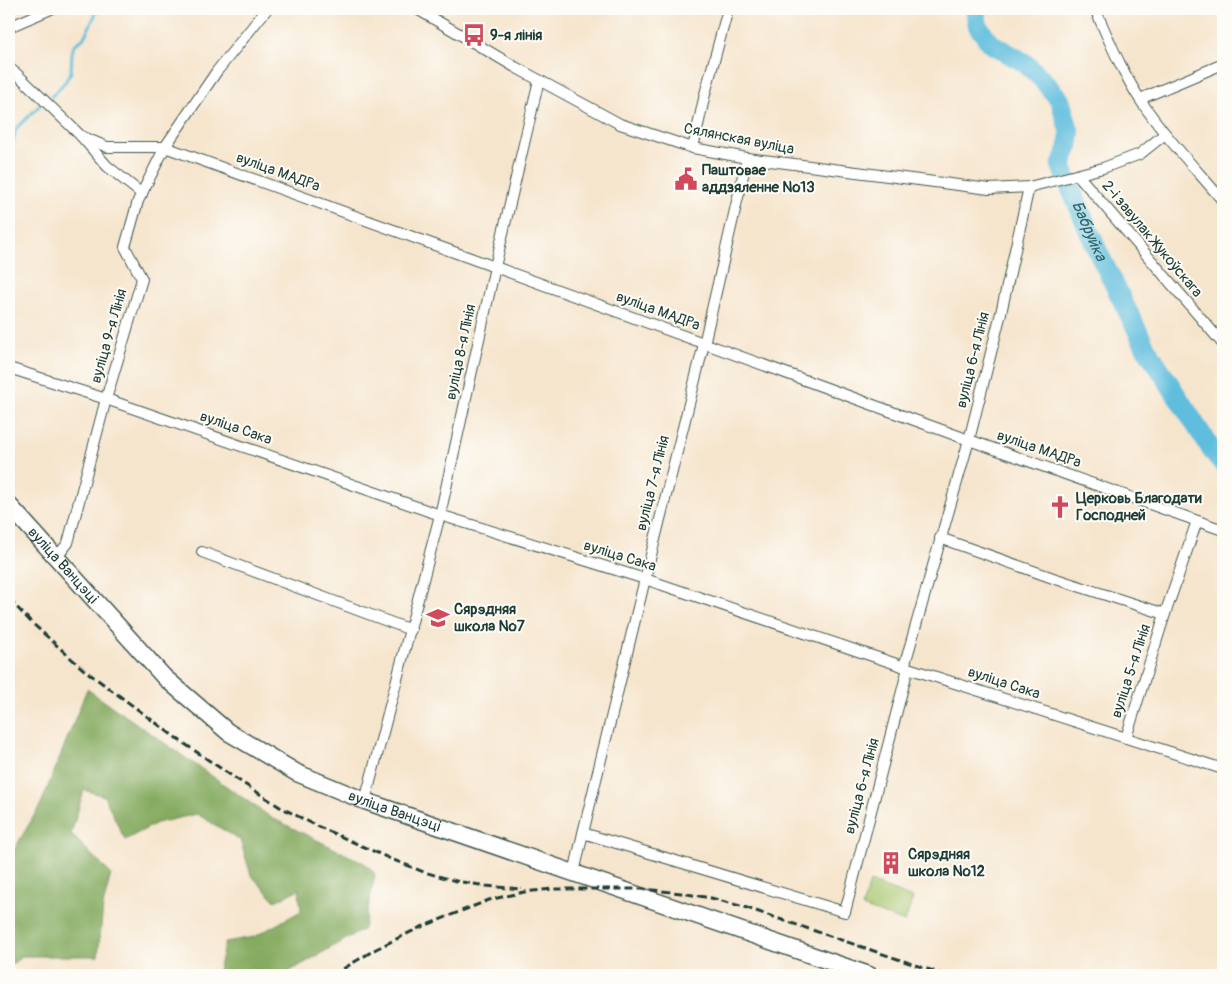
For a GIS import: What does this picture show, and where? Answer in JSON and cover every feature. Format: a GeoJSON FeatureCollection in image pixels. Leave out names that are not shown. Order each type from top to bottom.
{"type":"FeatureCollection","features":[{"type":"Feature","properties":{"kind":"main road","name":"вуліца Ванцэці"},"geometry":{"type":"LineString","coordinates":[[9,505],[164,677],[228,732],[297,773],[365,801],[869,975]]}},
{"type":"Feature","properties":{"kind":"street"},"geometry":{"type":"LineString","coordinates":[[9,27],[51,9]]}},
{"type":"Feature","properties":{"kind":"street","name":"вуліца 9-я Лінія"},"geometry":{"type":"LineString","coordinates":[[56,558],[68,543],[106,399],[142,279],[125,247],[138,201],[165,147],[217,71],[266,9]]}},
{"type":"Feature","properties":{"kind":"street","name":"Сялянская вуліца"},"geometry":{"type":"LineString","coordinates":[[417,9],[539,80],[620,124],[694,148],[747,158],[989,189],[1029,187],[1102,168],[1140,154],[1165,134]]}},
{"type":"Feature","properties":{"kind":"street"},"geometry":{"type":"LineString","coordinates":[[694,148],[705,94],[728,9]]}},
{"type":"Feature","properties":{"kind":"street"},"geometry":{"type":"LineString","coordinates":[[1095,9],[1116,57],[1140,99],[1165,134],[1223,201]]}},
{"type":"Feature","properties":{"kind":"street"},"geometry":{"type":"LineString","coordinates":[[1140,99],[1223,64]]}},
{"type":"Feature","properties":{"kind":"street","name":"вуліца МАДРа"},"geometry":{"type":"LineString","coordinates":[[9,68],[81,136],[107,166],[142,194]]}},
{"type":"Feature","properties":{"kind":"street","name":"вуліца 8-я Лінія"},"geometry":{"type":"LineString","coordinates":[[365,801],[440,515],[539,80]]}},
{"type":"Feature","properties":{"kind":"street","name":"вуліца МАДРа"},"geometry":{"type":"LineString","coordinates":[[81,136],[107,147],[165,147],[968,440],[1223,530]]}},
{"type":"Feature","properties":{"kind":"street","name":"вуліца 7-я Лінія"},"geometry":{"type":"LineString","coordinates":[[574,873],[704,344],[747,158]]}},
{"type":"Feature","properties":{"kind":"street","name":"2-і завулак Жукоўскага"},"geometry":{"type":"LineString","coordinates":[[1078,175],[1223,344]]}},
{"type":"Feature","properties":{"kind":"street","name":"вуліца 6-я Лінія"},"geometry":{"type":"LineString","coordinates":[[583,833],[845,912],[906,667],[1001,312],[1029,187]]}},
{"type":"Feature","properties":{"kind":"street","name":"вуліца Сака"},"geometry":{"type":"LineString","coordinates":[[9,368],[106,399],[440,515],[645,579],[906,667],[1223,769]]}},
{"type":"Feature","properties":{"kind":"street","name":"вуліца 5-я Лінія"},"geometry":{"type":"LineString","coordinates":[[1126,738],[1197,520]]}},
{"type":"Feature","properties":{"kind":"street","name":"вуліца 5-я Лінія"},"geometry":{"type":"LineString","coordinates":[[940,538],[1052,578],[1165,614]]}},
{"type":"Feature","properties":{"kind":"street"},"geometry":{"type":"LineString","coordinates":[[202,552],[411,630]]}},
{"type":"Feature","properties":{"kind":"green space"},"geometry":{"type":"Polygon","coordinates":[[[87,689],[272,818],[366,864],[375,874],[364,929],[290,971],[287,975],[217,975],[225,942],[254,937],[301,911],[299,889],[275,901],[251,875],[240,840],[197,814],[157,823],[125,840],[104,796],[84,790],[71,834],[111,874],[103,906],[98,956],[23,956],[9,966],[9,858],[41,804],[87,689]]]}},
{"type":"Feature","properties":{"kind":"green space"},"geometry":{"type":"Polygon","coordinates":[[[870,882],[913,898],[905,922],[862,907],[870,882]]]}},
{"type":"Feature","properties":{"kind":"waterway"},"geometry":{"type":"LineString","coordinates":[[51,97],[65,82],[71,72],[74,45],[83,39],[98,9]]}},
{"type":"Feature","properties":{"kind":"waterway","name":"Бабруйка"},"geometry":{"type":"LineString","coordinates":[[975,9],[978,26],[990,43],[1025,63],[1060,100],[1070,133],[1068,147],[1061,166],[1098,252],[1145,346],[1213,452],[1223,463]]}},
{"type":"Feature","properties":{"kind":"waterway"},"geometry":{"type":"LineString","coordinates":[[9,159],[16,129],[42,103]]}},
{"type":"Feature","properties":{"kind":"railway"},"geometry":{"type":"LineString","coordinates":[[9,599],[32,623],[83,669],[179,740],[280,807],[317,826],[424,872],[456,881],[522,889]]}},
{"type":"Feature","properties":{"kind":"railway"},"geometry":{"type":"LineString","coordinates":[[333,975],[376,949],[419,928],[489,900],[524,892],[552,889],[643,889],[711,898],[744,907],[945,975]]}},
{"type":"Feature","properties":{"kind":"place","name":"9-я лінія"},"geometry":{"type":"Point","coordinates":[474,35]}},
{"type":"Feature","properties":{"kind":"place","name":"Паштовае аддзяленне №13"},"geometry":{"type":"Point","coordinates":[686,179]}},
{"type":"Feature","properties":{"kind":"place","name":"Церковь Благодати Господней"},"geometry":{"type":"Point","coordinates":[1060,507]}},
{"type":"Feature","properties":{"kind":"place","name":"Сярэдняя школа №7"},"geometry":{"type":"Point","coordinates":[438,618]}},
{"type":"Feature","properties":{"kind":"place","name":"Сярэдняя школа №12"},"geometry":{"type":"Point","coordinates":[891,863]}}]}
